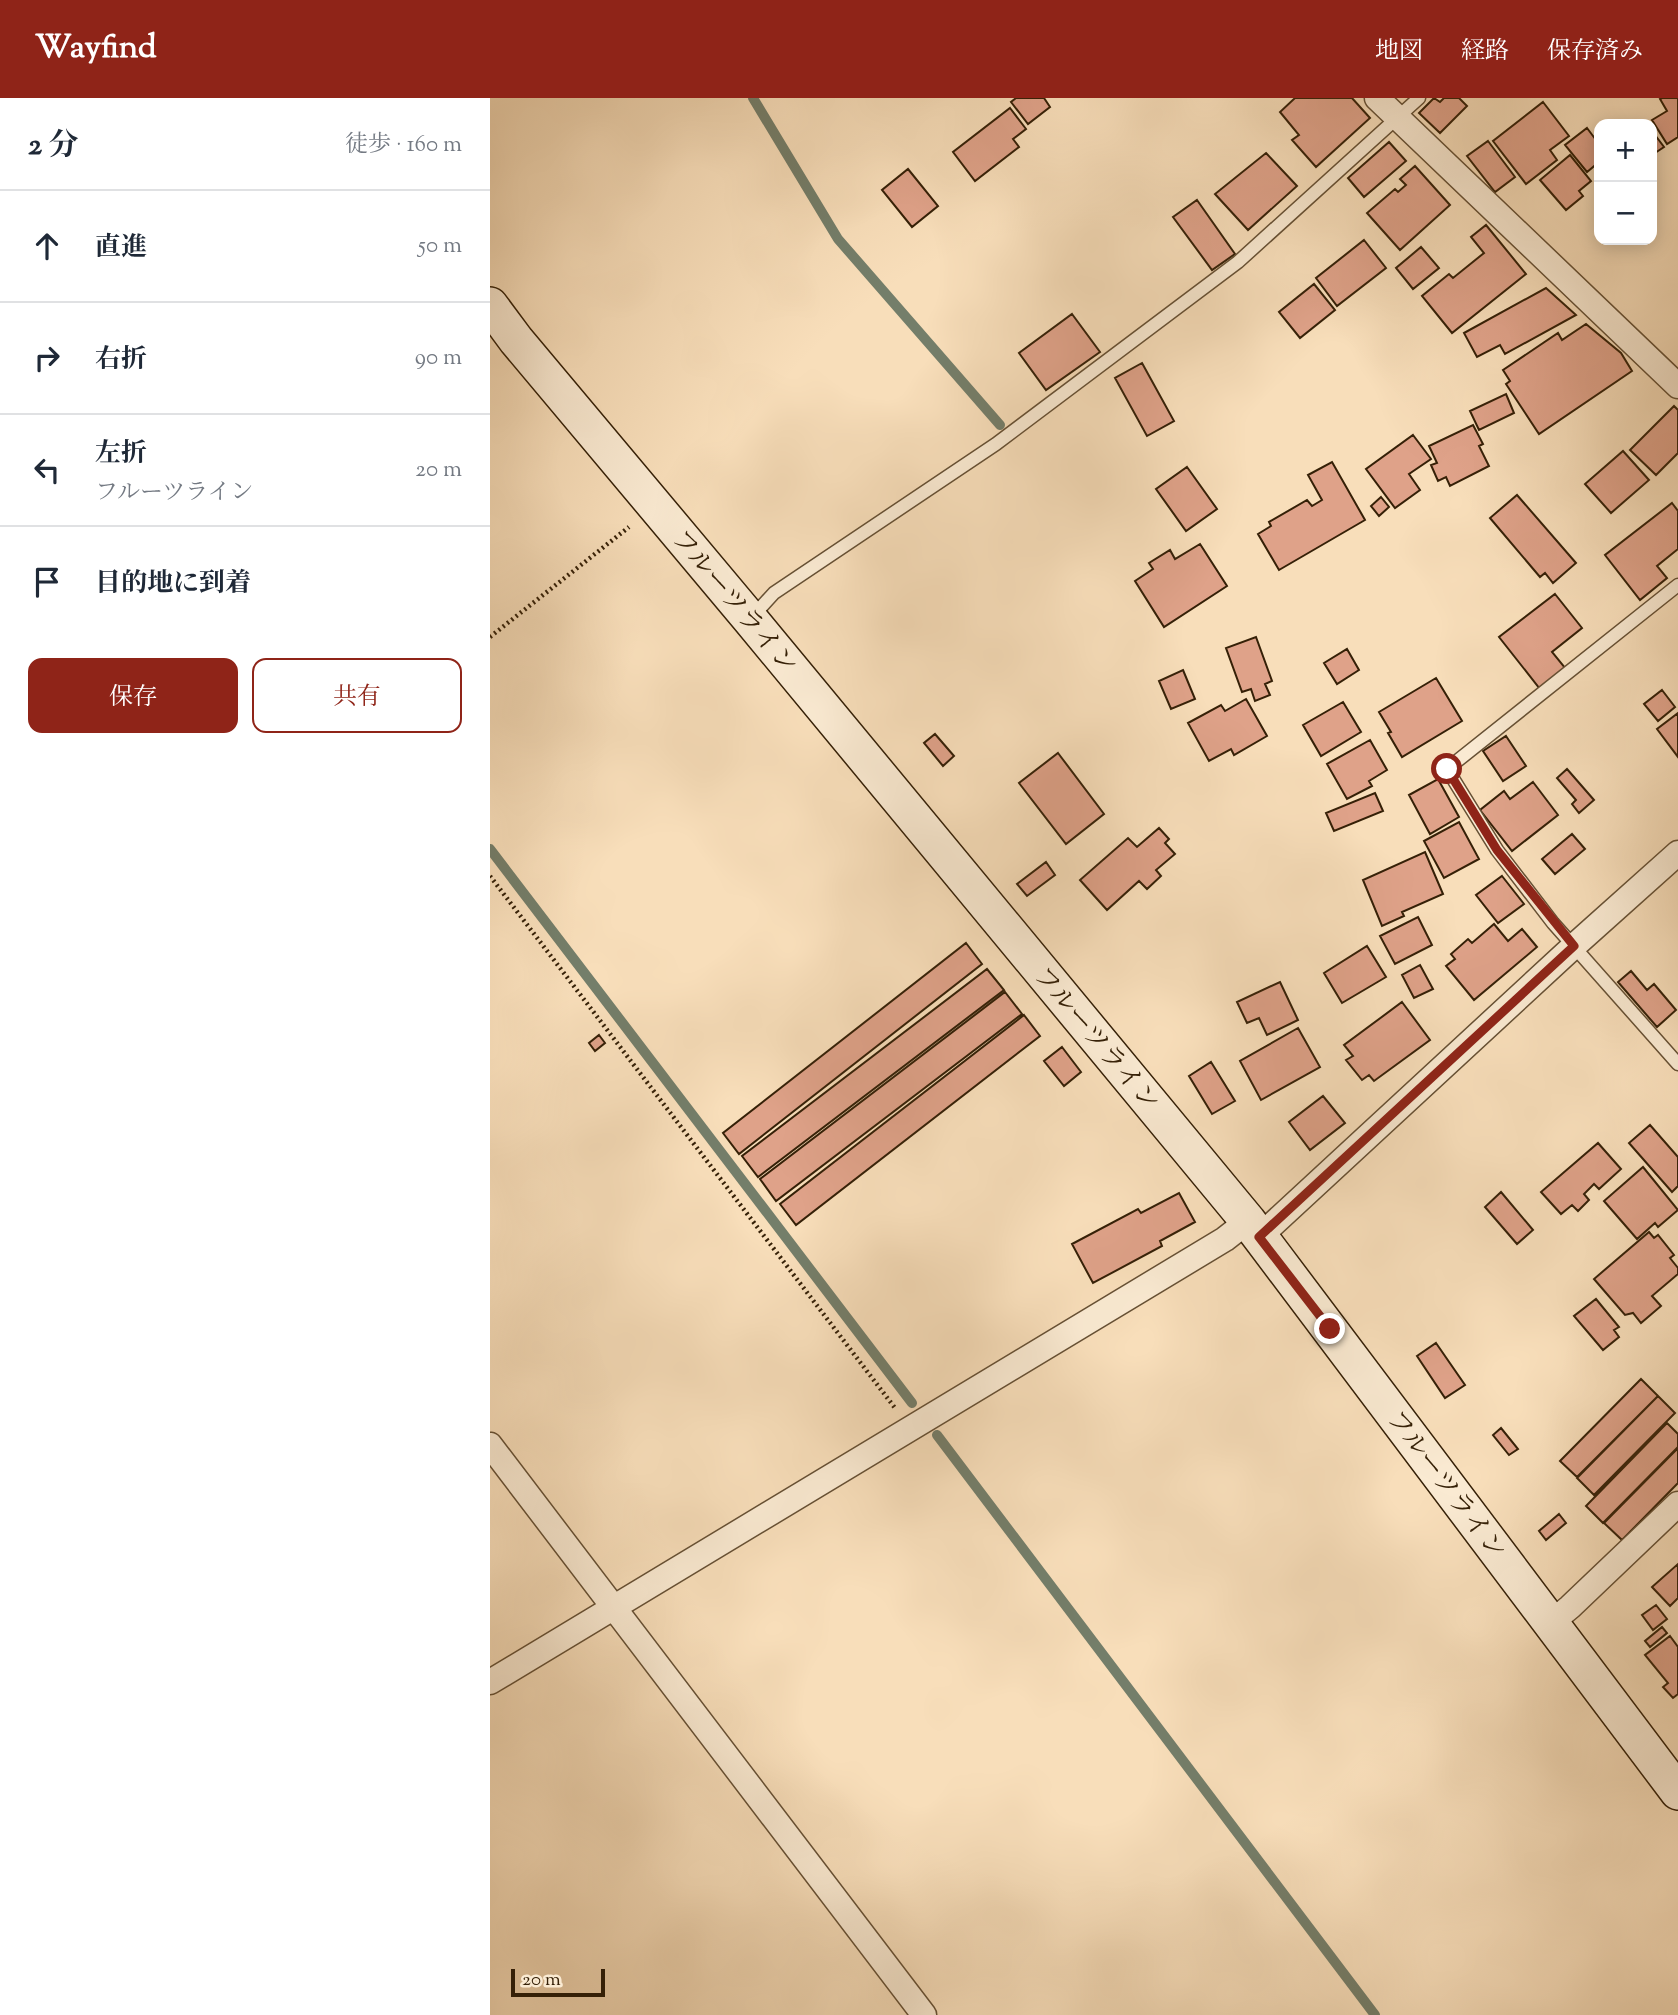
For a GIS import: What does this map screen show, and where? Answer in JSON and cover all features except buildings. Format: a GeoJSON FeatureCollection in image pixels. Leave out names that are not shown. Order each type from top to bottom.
{"type":"FeatureCollection","features":[{"type":"Feature","properties":{"kind":"street"},"geometry":{"type":"LineString","coordinates":[[1377,98],[1678,386]]}},
{"type":"Feature","properties":{"kind":"street","name":"フルーツライン"},"geometry":{"type":"LineString","coordinates":[[490,305],[1254,1229],[1678,1792]]}},
{"type":"Feature","properties":{"kind":"street"},"geometry":{"type":"LineString","coordinates":[[490,1682],[1213,1246],[1254,1229],[1678,853]]}},
{"type":"Feature","properties":{"kind":"street"},"geometry":{"type":"LineString","coordinates":[[490,1445],[923,2015]]}},
{"type":"Feature","properties":{"kind":"street"},"geometry":{"type":"LineString","coordinates":[[1552,1622],[1678,1504]]}},
{"type":"Feature","properties":{"kind":"lane"},"geometry":{"type":"LineString","coordinates":[[750,619],[774,593],[996,443],[1238,262],[1419,98]]}},
{"type":"Feature","properties":{"kind":"lane"},"geometry":{"type":"LineString","coordinates":[[1678,585],[1447,769],[1497,850],[1574,946],[1678,1064]]}},
{"type":"Feature","properties":{"kind":"path"},"geometry":{"type":"LineString","coordinates":[[490,637],[656,506]]}},
{"type":"Feature","properties":{"kind":"path"},"geometry":{"type":"LineString","coordinates":[[490,876],[911,1429]]}},
{"type":"Feature","properties":{"kind":"waterway"},"geometry":{"type":"LineString","coordinates":[[753,98],[838,239],[1000,425]]}},
{"type":"Feature","properties":{"kind":"waterway"},"geometry":{"type":"LineString","coordinates":[[490,849],[912,1403]]}},
{"type":"Feature","properties":{"kind":"waterway"},"geometry":{"type":"LineString","coordinates":[[937,1435],[1375,2015]]}},
{"type":"Feature","properties":{"kind":"route"},"geometry":{"type":"LineString","coordinates":[[1330,1329],[1259,1237],[1574,946],[1497,850],[1447,769]]}}]}
